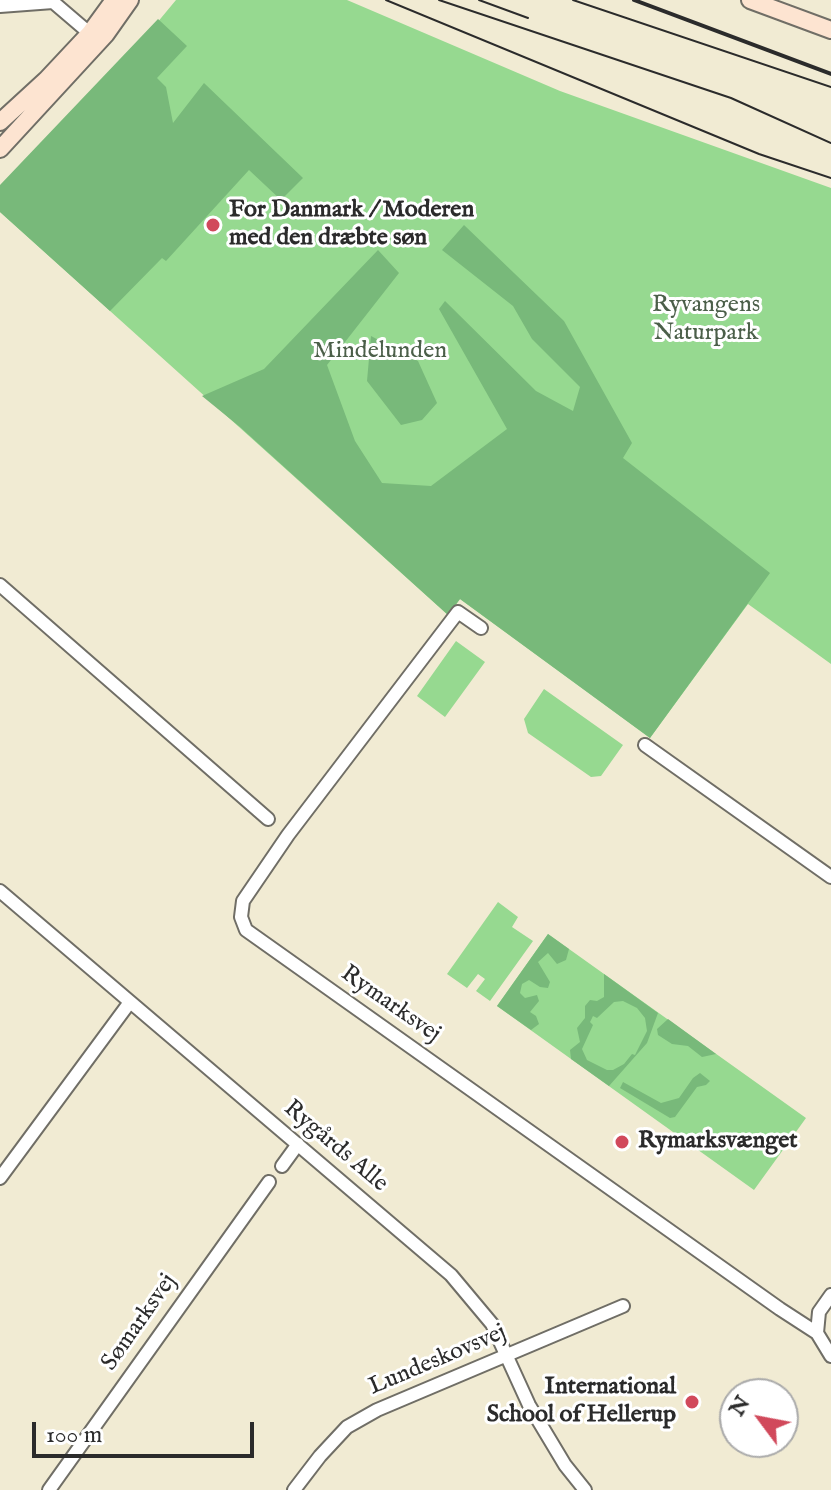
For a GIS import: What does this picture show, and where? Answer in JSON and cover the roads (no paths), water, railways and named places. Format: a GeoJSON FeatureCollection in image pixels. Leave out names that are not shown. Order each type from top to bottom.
{"type":"FeatureCollection","features":[{"type":"Feature","properties":{"kind":"street"},"geometry":{"type":"LineString","coordinates":[[0,122],[95,38],[114,0]]}},
{"type":"Feature","properties":{"kind":"street"},"geometry":{"type":"LineString","coordinates":[[0,149],[130,0]]}},
{"type":"Feature","properties":{"kind":"street"},"geometry":{"type":"LineString","coordinates":[[750,0],[831,30]]}},
{"type":"Feature","properties":{"kind":"street"},"geometry":{"type":"LineString","coordinates":[[0,6],[53,2],[95,38]]}},
{"type":"Feature","properties":{"kind":"street"},"geometry":{"type":"LineString","coordinates":[[0,585],[268,819]]}},
{"type":"Feature","properties":{"kind":"street","name":"Rymarksvej"},"geometry":{"type":"LineString","coordinates":[[481,628],[458,612],[288,835],[243,901],[241,917],[246,930],[817,1333]]}},
{"type":"Feature","properties":{"kind":"street"},"geometry":{"type":"LineString","coordinates":[[645,745],[831,877]]}},
{"type":"Feature","properties":{"kind":"street","name":"Rygårds Alle"},"geometry":{"type":"LineString","coordinates":[[2,896],[451,1275],[492,1324],[529,1405],[565,1465],[583,1488]]}},
{"type":"Feature","properties":{"kind":"street"},"geometry":{"type":"LineString","coordinates":[[0,1178],[130,1002]]}},
{"type":"Feature","properties":{"kind":"street"},"geometry":{"type":"LineString","coordinates":[[282,1166],[298,1144]]}},
{"type":"Feature","properties":{"kind":"street","name":"Sømarksvej"},"geometry":{"type":"LineString","coordinates":[[49,1490],[269,1182]]}},
{"type":"Feature","properties":{"kind":"street"},"geometry":{"type":"LineString","coordinates":[[831,1295],[819,1312],[817,1333],[831,1356]]}},
{"type":"Feature","properties":{"kind":"street","name":"Lundeskovsvej"},"geometry":{"type":"LineString","coordinates":[[300,1488],[320,1456],[347,1427],[409,1395],[623,1306]]}},
{"type":"Feature","properties":{"kind":"tram line"},"geometry":{"type":"LineString","coordinates":[[386,0],[759,154],[831,178]]}},
{"type":"Feature","properties":{"kind":"tram line"},"geometry":{"type":"LineString","coordinates":[[439,0],[731,98],[831,143]]}},
{"type":"Feature","properties":{"kind":"tram line"},"geometry":{"type":"LineString","coordinates":[[479,0],[528,18]]}},
{"type":"Feature","properties":{"kind":"tram line"},"geometry":{"type":"LineString","coordinates":[[573,0],[831,87]]}},
{"type":"Feature","properties":{"kind":"railway"},"geometry":{"type":"LineString","coordinates":[[634,0],[831,74]]}},
{"type":"Feature","properties":{"kind":"place","name":"For Danmark / Moderen med den dræbte søn"},"geometry":{"type":"Point","coordinates":[213,225]}},
{"type":"Feature","properties":{"kind":"place","name":"Rymarksvænget"},"geometry":{"type":"Point","coordinates":[622,1142]}},
{"type":"Feature","properties":{"kind":"place","name":"International School of Hellerup"},"geometry":{"type":"Point","coordinates":[692,1402]}},
{"type":"Feature","properties":{"kind":"park label","name":"Ryvangens Naturpark"},"geometry":{"type":"Point","coordinates":[706,320]}},
{"type":"Feature","properties":{"kind":"park label","name":"Mindelunden"},"geometry":{"type":"Point","coordinates":[380,352]}}]}
